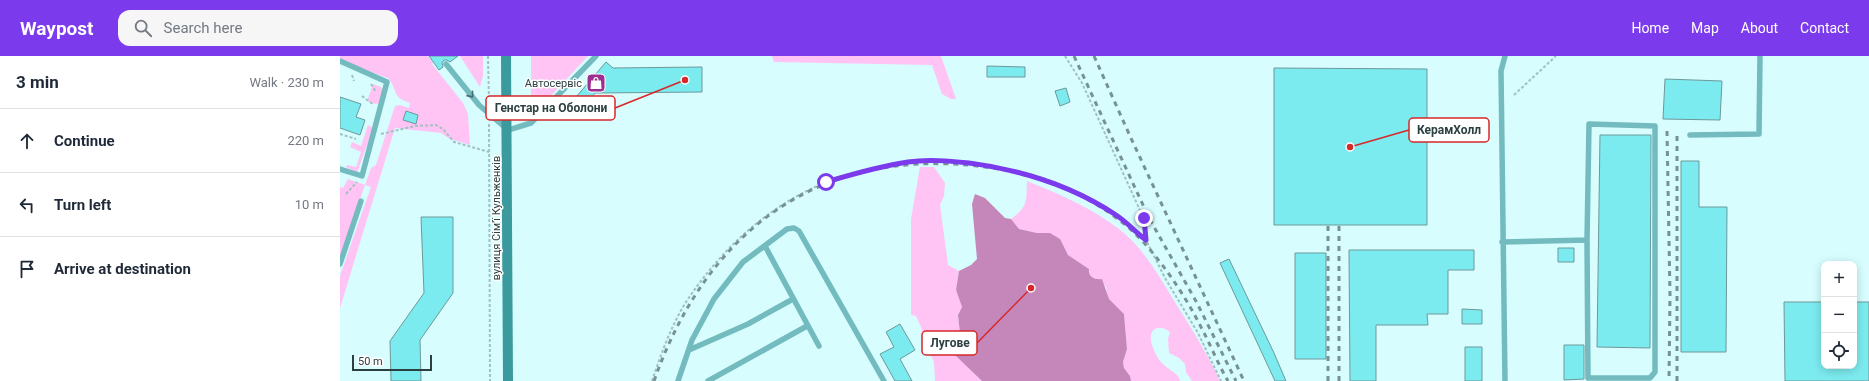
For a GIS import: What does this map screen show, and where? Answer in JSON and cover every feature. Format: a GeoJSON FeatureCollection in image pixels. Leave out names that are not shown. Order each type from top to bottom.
{"type":"FeatureCollection","features":[{"type":"Feature","properties":{"kind":"main road","name":"вулиця Сімʼї Кульженків"},"geometry":{"type":"LineString","coordinates":[[506,56],[508,130],[508,381]]}},
{"type":"Feature","properties":{"kind":"lane"},"geometry":{"type":"LineString","coordinates":[[446,64],[479,105],[508,130],[530,123],[596,56]]}},
{"type":"Feature","properties":{"kind":"lane"},"geometry":{"type":"LineString","coordinates":[[1505,56],[1501,71],[1502,242],[1505,381]]}},
{"type":"Feature","properties":{"kind":"lane"},"geometry":{"type":"LineString","coordinates":[[1690,135],[1759,134],[1760,56]]}},
{"type":"Feature","properties":{"kind":"lane"},"geometry":{"type":"LineString","coordinates":[[340,61],[387,82],[362,176],[340,169]]}},
{"type":"Feature","properties":{"kind":"lane"},"geometry":{"type":"LineString","coordinates":[[1590,124],[1655,126],[1655,372],[1650,378],[1588,378],[1587,240],[1590,124]]}},
{"type":"Feature","properties":{"kind":"lane"},"geometry":{"type":"LineString","coordinates":[[340,264],[361,201]]}},
{"type":"Feature","properties":{"kind":"lane"},"geometry":{"type":"LineString","coordinates":[[678,381],[692,340],[714,299],[743,262],[787,229],[794,228],[799,232],[884,381]]}},
{"type":"Feature","properties":{"kind":"lane"},"geometry":{"type":"LineString","coordinates":[[1502,242],[1587,240]]}},
{"type":"Feature","properties":{"kind":"lane"},"geometry":{"type":"LineString","coordinates":[[765,246],[819,346]]}},
{"type":"Feature","properties":{"kind":"lane"},"geometry":{"type":"LineString","coordinates":[[689,350],[748,324],[793,299]]}},
{"type":"Feature","properties":{"kind":"lane"},"geometry":{"type":"LineString","coordinates":[[708,381],[807,326]]}},
{"type":"Feature","properties":{"kind":"path"},"geometry":{"type":"LineString","coordinates":[[488,56],[489,106]]}},
{"type":"Feature","properties":{"kind":"path"},"geometry":{"type":"LineString","coordinates":[[1065,56],[1082,83],[1144,218],[1146,240],[1165,278],[1198,333],[1222,381]]}},
{"type":"Feature","properties":{"kind":"path"},"geometry":{"type":"LineString","coordinates":[[1514,95],[1556,56]]}},
{"type":"Feature","properties":{"kind":"path"},"geometry":{"type":"LineString","coordinates":[[362,96],[380,110]]}},
{"type":"Feature","properties":{"kind":"path"},"geometry":{"type":"LineString","coordinates":[[489,122],[490,381]]}},
{"type":"Feature","properties":{"kind":"path"},"geometry":{"type":"LineString","coordinates":[[372,136],[409,127],[436,125],[444,128],[454,142],[489,152]]}},
{"type":"Feature","properties":{"kind":"path"},"geometry":{"type":"LineString","coordinates":[[340,134],[356,139]]}},
{"type":"Feature","properties":{"kind":"path"},"geometry":{"type":"LineString","coordinates":[[652,381],[664,346],[686,303],[715,263],[737,239],[759,222],[800,193],[826,182],[876,168],[910,162],[949,161],[1000,167],[1031,175],[1069,188],[1117,216],[1146,240]]}},
{"type":"Feature","properties":{"kind":"path"},"geometry":{"type":"LineString","coordinates":[[346,194],[362,176]]}},
{"type":"Feature","properties":{"kind":"shaded area"},"geometry":{"type":"Polygon","coordinates":[[[340,56],[428,56],[433,63],[432,64],[463,103],[468,114],[470,145],[450,139],[441,133],[395,128],[340,308],[340,276],[371,187],[365,185],[371,168],[376,165],[395,106],[400,105],[409,108],[410,103],[397,95],[388,78],[340,61],[340,56]]]}},
{"type":"Feature","properties":{"kind":"shaded area"},"geometry":{"type":"Polygon","coordinates":[[[460,56],[483,56],[483,76],[480,87],[460,56]]]}},
{"type":"Feature","properties":{"kind":"shaded area"},"geometry":{"type":"Polygon","coordinates":[[[531,56],[588,56],[536,112],[531,114],[531,56]]]}},
{"type":"Feature","properties":{"kind":"shaded area"},"geometry":{"type":"Polygon","coordinates":[[[772,56],[941,56],[956,99],[951,99],[942,94],[932,65],[774,62],[772,56]]]}},
{"type":"Feature","properties":{"kind":"shaded area"},"geometry":{"type":"Polygon","coordinates":[[[373,84],[381,87],[384,91],[380,103],[375,104],[367,101],[373,84]]]}},
{"type":"Feature","properties":{"kind":"shaded area"},"geometry":{"type":"Polygon","coordinates":[[[368,125],[373,128],[357,173],[346,167],[347,165],[356,167],[361,152],[350,147],[352,142],[361,146],[368,125]]]}},
{"type":"Feature","properties":{"kind":"shaded area"},"geometry":{"type":"Polygon","coordinates":[[[920,167],[934,167],[945,183],[944,196],[940,205],[948,265],[959,271],[956,290],[962,307],[958,315],[960,333],[956,339],[974,373],[982,381],[935,381],[934,362],[922,336],[922,329],[916,316],[911,315],[911,219],[920,167]]]}},
{"type":"Feature","properties":{"kind":"shaded area"},"geometry":{"type":"Polygon","coordinates":[[[348,179],[365,185],[340,256],[340,187],[343,188],[348,179]]]}},
{"type":"Feature","properties":{"kind":"shaded area"},"geometry":{"type":"Polygon","coordinates":[[[1027,181],[1063,196],[1098,214],[1119,229],[1137,246],[1159,276],[1200,343],[1220,381],[1192,381],[1186,372],[1185,364],[1179,358],[1169,353],[1168,339],[1170,332],[1166,329],[1158,328],[1152,331],[1151,335],[1154,350],[1161,362],[1179,378],[1180,381],[1131,381],[1130,376],[1124,368],[1123,362],[1127,349],[1124,314],[1108,299],[1106,287],[1099,280],[1090,276],[1089,269],[1068,255],[1059,239],[1050,233],[1037,233],[1019,229],[1011,219],[1024,206],[1027,181]]]}},
{"type":"Feature","properties":{"kind":"shaded area"},"geometry":{"type":"Polygon","coordinates":[[[975,194],[985,198],[1005,218],[1011,219],[1019,229],[1037,233],[1050,233],[1060,239],[1068,255],[1089,269],[1092,277],[1102,279],[1109,299],[1124,314],[1127,349],[1123,362],[1124,368],[1130,376],[1131,381],[982,381],[955,355],[954,346],[960,333],[958,315],[962,307],[956,290],[959,271],[971,265],[977,259],[972,204],[975,194]]]}},
{"type":"Feature","properties":{"kind":"building"},"geometry":{"type":"Polygon","coordinates":[[[429,56],[458,56],[450,62],[444,60],[442,63],[443,67],[439,70],[429,56]]]}},
{"type":"Feature","properties":{"kind":"building"},"geometry":{"type":"Polygon","coordinates":[[[606,62],[613,68],[702,67],[702,92],[595,93],[585,106],[576,97],[606,62]]]}},
{"type":"Feature","properties":{"kind":"building"},"geometry":{"type":"Polygon","coordinates":[[[987,66],[1025,67],[1025,77],[987,77],[987,66]]]}},
{"type":"Feature","properties":{"kind":"building"},"geometry":{"type":"Polygon","coordinates":[[[1274,68],[1427,69],[1427,225],[1274,225],[1274,68]]]}},
{"type":"Feature","properties":{"kind":"building"},"geometry":{"type":"Polygon","coordinates":[[[1665,79],[1722,81],[1720,120],[1663,119],[1665,79]]]}},
{"type":"Feature","properties":{"kind":"building"},"geometry":{"type":"Polygon","coordinates":[[[1066,88],[1070,102],[1060,106],[1055,91],[1066,88]]]}},
{"type":"Feature","properties":{"kind":"building"},"geometry":{"type":"Polygon","coordinates":[[[340,97],[361,104],[356,117],[365,120],[360,135],[340,128],[340,97]]]}},
{"type":"Feature","properties":{"kind":"building"},"geometry":{"type":"Polygon","coordinates":[[[406,111],[418,115],[416,124],[403,120],[406,111]]]}},
{"type":"Feature","properties":{"kind":"building"},"geometry":{"type":"Polygon","coordinates":[[[1600,135],[1651,135],[1650,348],[1597,347],[1600,135]]]}},
{"type":"Feature","properties":{"kind":"building"},"geometry":{"type":"Polygon","coordinates":[[[1681,161],[1699,161],[1699,207],[1727,207],[1726,352],[1681,352],[1681,161]]]}},
{"type":"Feature","properties":{"kind":"building"},"geometry":{"type":"Polygon","coordinates":[[[421,217],[453,217],[453,293],[420,340],[421,381],[391,381],[390,341],[424,293],[421,217]]]}},
{"type":"Feature","properties":{"kind":"building"},"geometry":{"type":"Polygon","coordinates":[[[1558,248],[1574,248],[1574,262],[1558,262],[1558,248]]]}},
{"type":"Feature","properties":{"kind":"building"},"geometry":{"type":"Polygon","coordinates":[[[1349,250],[1474,250],[1474,270],[1448,270],[1448,314],[1427,314],[1428,325],[1376,325],[1376,381],[1350,381],[1349,250]]]}},
{"type":"Feature","properties":{"kind":"building"},"geometry":{"type":"Polygon","coordinates":[[[1295,253],[1326,253],[1326,359],[1295,359],[1295,253]]]}},
{"type":"Feature","properties":{"kind":"building"},"geometry":{"type":"Polygon","coordinates":[[[1229,259],[1286,381],[1275,381],[1220,263],[1229,259]]]}},
{"type":"Feature","properties":{"kind":"building"},"geometry":{"type":"Polygon","coordinates":[[[1784,302],[1821,302],[1821,369],[1857,369],[1857,302],[1869,302],[1869,381],[1785,381],[1784,302]]]}},
{"type":"Feature","properties":{"kind":"building"},"geometry":{"type":"Polygon","coordinates":[[[1462,309],[1482,310],[1482,324],[1462,324],[1462,309]]]}},
{"type":"Feature","properties":{"kind":"building"},"geometry":{"type":"Polygon","coordinates":[[[900,324],[915,350],[900,359],[912,381],[895,381],[880,354],[894,347],[886,332],[900,324]]]}},
{"type":"Feature","properties":{"kind":"building"},"geometry":{"type":"Polygon","coordinates":[[[1564,345],[1584,345],[1584,379],[1564,380],[1564,345]]]}},
{"type":"Feature","properties":{"kind":"building"},"geometry":{"type":"Polygon","coordinates":[[[1465,347],[1482,347],[1482,381],[1465,381],[1465,347]]]}},
{"type":"Feature","properties":{"kind":"railway"},"geometry":{"type":"LineString","coordinates":[[1074,56],[1149,218],[1197,303],[1236,381]]}},
{"type":"Feature","properties":{"kind":"railway"},"geometry":{"type":"LineString","coordinates":[[1094,56],[1244,381]]}},
{"type":"Feature","properties":{"kind":"railway"},"geometry":{"type":"LineString","coordinates":[[1667,131],[1670,295],[1669,381]]}},
{"type":"Feature","properties":{"kind":"railway"},"geometry":{"type":"LineString","coordinates":[[1677,131],[1677,381]]}},
{"type":"Feature","properties":{"kind":"railway"},"geometry":{"type":"LineString","coordinates":[[654,381],[676,329],[704,282],[737,243],[775,211],[818,187],[866,171],[919,164],[977,166],[1018,173],[1039,179],[1077,194],[1113,215],[1140,238],[1170,276],[1195,316],[1228,381]]}},
{"type":"Feature","properties":{"kind":"railway"},"geometry":{"type":"LineString","coordinates":[[1328,224],[1328,381]]}},
{"type":"Feature","properties":{"kind":"railway"},"geometry":{"type":"LineString","coordinates":[[1339,225],[1339,381]]}},
{"type":"Feature","properties":{"kind":"place","name":"Генстар на Оболони"},"geometry":{"type":"Point","coordinates":[685,80]}},
{"type":"Feature","properties":{"kind":"place","name":"Автосервіс"},"geometry":{"type":"Point","coordinates":[596,83]}},
{"type":"Feature","properties":{"kind":"place","name":"КерамХолл"},"geometry":{"type":"Point","coordinates":[1350,147]}},
{"type":"Feature","properties":{"kind":"place","name":"Лугове"},"geometry":{"type":"Point","coordinates":[1031,288]}},
{"type":"Feature","properties":{"kind":"route"},"geometry":{"type":"LineString","coordinates":[[826,182],[876,168],[910,162],[949,161],[1000,167],[1031,175],[1069,188],[1117,216],[1146,240],[1144,218]]}}]}
